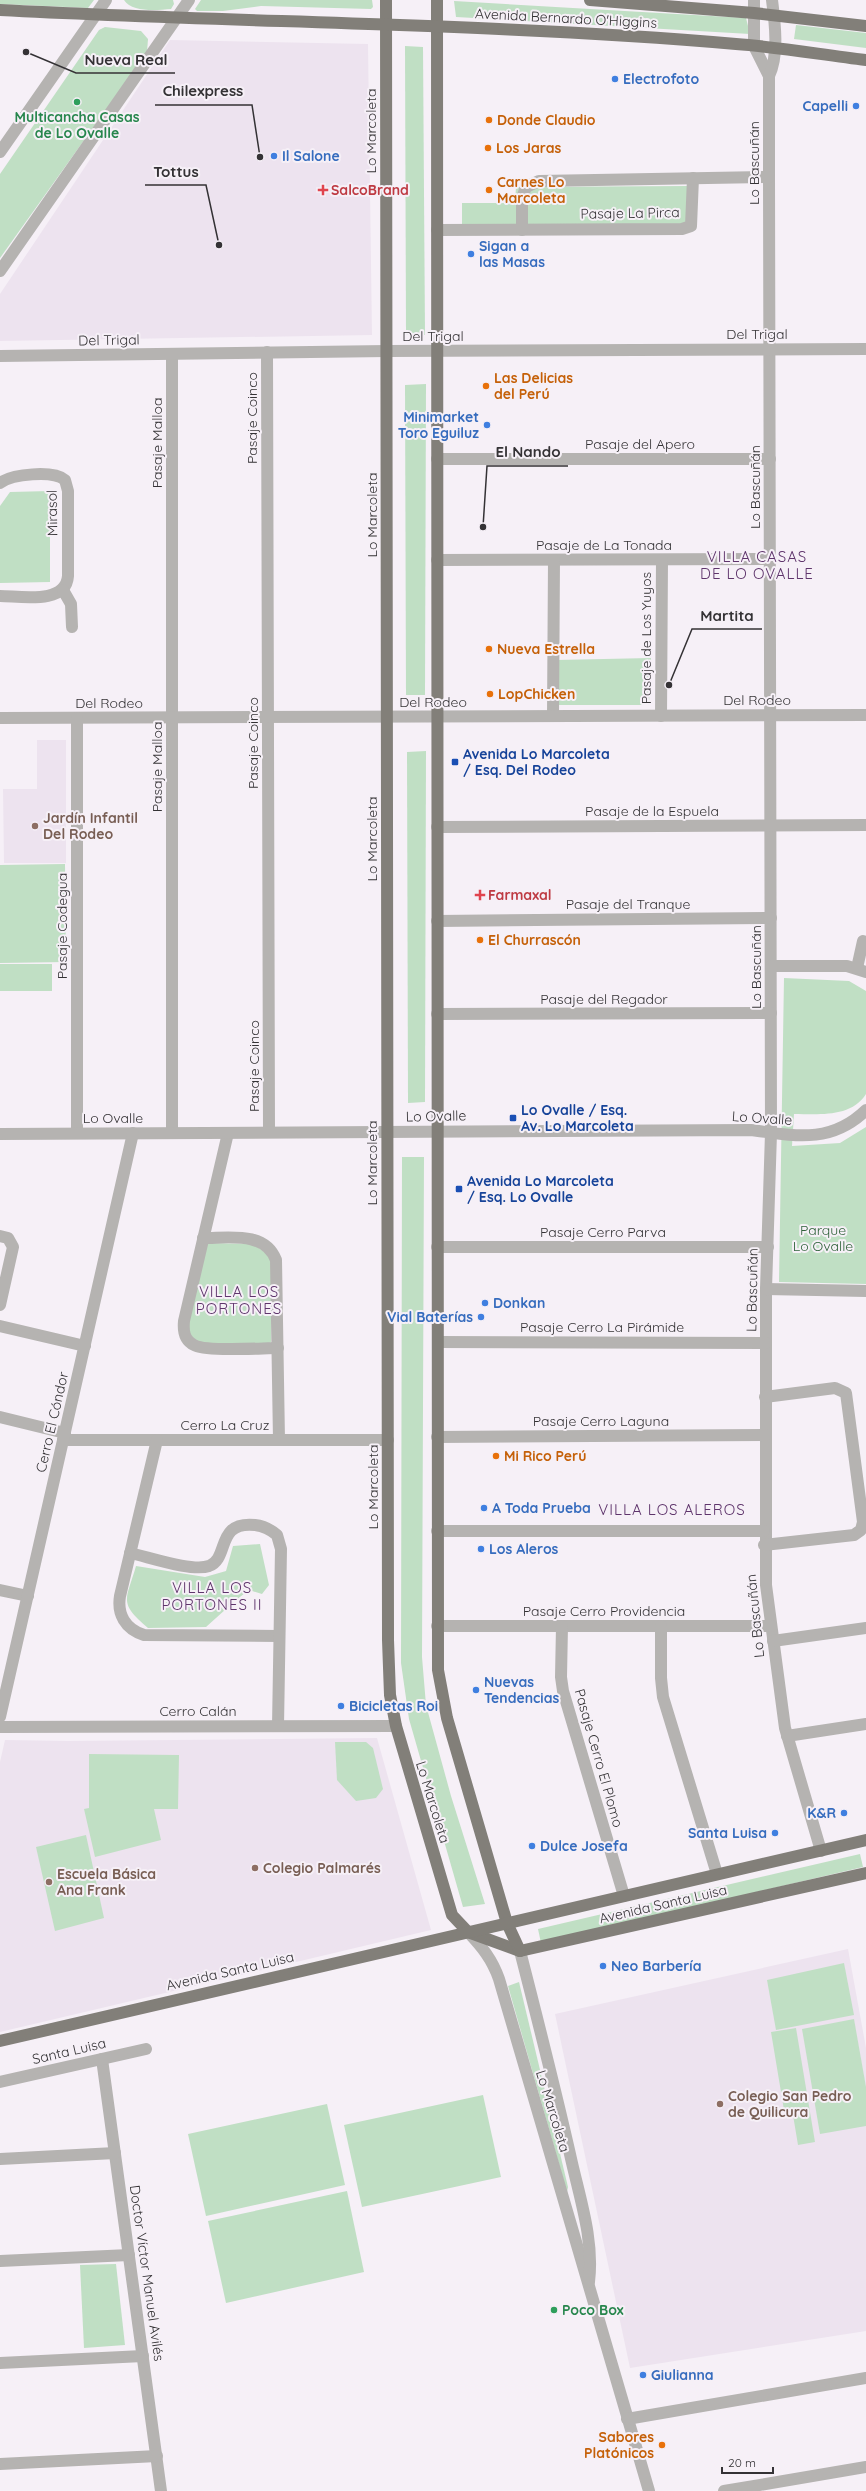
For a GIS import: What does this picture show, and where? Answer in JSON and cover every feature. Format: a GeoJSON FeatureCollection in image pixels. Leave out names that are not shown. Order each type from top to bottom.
{"type":"FeatureCollection","features":[{"type":"Feature","properties":{"kind":"main road","name":"Lo Marcoleta"},"geometry":{"type":"LineString","coordinates":[[386,0],[388,1668],[396,1726],[452,1915],[468,1932]]}},
{"type":"Feature","properties":{"kind":"main road","name":"Lo Marcoleta"},"geometry":{"type":"LineString","coordinates":[[437,0],[438,1670],[443,1703],[507,1923],[520,1951]]}},
{"type":"Feature","properties":{"kind":"main road","name":"Avenida Bernardo O'Higgins"},"geometry":{"type":"LineString","coordinates":[[590,0],[754,13],[866,26]]}},
{"type":"Feature","properties":{"kind":"main road","name":"Avenida Bernardo O'Higgins"},"geometry":{"type":"LineString","coordinates":[[0,10],[176,19],[437,25],[754,46],[866,60]]}},
{"type":"Feature","properties":{"kind":"main road","name":"Avenida Santa Luisa"},"geometry":{"type":"LineString","coordinates":[[0,2040],[866,1840]]}},
{"type":"Feature","properties":{"kind":"main road","name":"Avenida Santa Luisa"},"geometry":{"type":"LineString","coordinates":[[520,1951],[866,1873]]}},
{"type":"Feature","properties":{"kind":"main road"},"geometry":{"type":"LineString","coordinates":[[468,1932],[520,1951]]}},
{"type":"Feature","properties":{"kind":"street"},"geometry":{"type":"LineString","coordinates":[[0,152],[106,0]]}},
{"type":"Feature","properties":{"kind":"street"},"geometry":{"type":"LineString","coordinates":[[0,271],[189,0]]}},
{"type":"Feature","properties":{"kind":"street","name":"Lo Bascuñán"},"geometry":{"type":"LineString","coordinates":[[754,0],[754,46],[769,76],[772,1013],[771,1133],[766,1289],[764,1545],[766,1585],[787,1736],[821,1851]]}},
{"type":"Feature","properties":{"kind":"street","name":"Lo Bascuñán"},"geometry":{"type":"LineString","coordinates":[[769,76],[774,66],[774,15],[772,0]]}},
{"type":"Feature","properties":{"kind":"street"},"geometry":{"type":"LineString","coordinates":[[522,230],[524,192],[526,186],[539,181],[769,177]]}},
{"type":"Feature","properties":{"kind":"street","name":"Pasaje La Pirca"},"geometry":{"type":"LineString","coordinates":[[437,230],[682,229],[691,226],[693,178]]}},
{"type":"Feature","properties":{"kind":"street","name":"Del Trigal"},"geometry":{"type":"LineString","coordinates":[[0,356],[386,351],[866,349]]}},
{"type":"Feature","properties":{"kind":"street","name":"Pasaje Coinco"},"geometry":{"type":"LineString","coordinates":[[267,352],[269,1132]]}},
{"type":"Feature","properties":{"kind":"street","name":"Pasaje Malloa"},"geometry":{"type":"LineString","coordinates":[[172,354],[172,1133]]}},
{"type":"Feature","properties":{"kind":"street","name":"Pasaje del Apero"},"geometry":{"type":"LineString","coordinates":[[437,459],[770,459]]}},
{"type":"Feature","properties":{"kind":"street","name":"Mirasol"},"geometry":{"type":"LineString","coordinates":[[0,483],[12,476],[54,475],[65,480],[68,491],[68,576],[63,590]]}},
{"type":"Feature","properties":{"kind":"street","name":"Pasaje de La Tonada"},"geometry":{"type":"LineString","coordinates":[[437,560],[771,559]]}},
{"type":"Feature","properties":{"kind":"street"},"geometry":{"type":"LineString","coordinates":[[553,716],[554,560]]}},
{"type":"Feature","properties":{"kind":"street","name":"Pasaje de Los Yuyos"},"geometry":{"type":"LineString","coordinates":[[661,716],[662,560]]}},
{"type":"Feature","properties":{"kind":"street"},"geometry":{"type":"LineString","coordinates":[[0,596],[54,595],[63,590],[71,604],[72,627]]}},
{"type":"Feature","properties":{"kind":"street","name":"Del Rodeo"},"geometry":{"type":"LineString","coordinates":[[0,718],[866,715]]}},
{"type":"Feature","properties":{"kind":"street","name":"Pasaje Codegua"},"geometry":{"type":"LineString","coordinates":[[77,718],[77,1133]]}},
{"type":"Feature","properties":{"kind":"street","name":"Pasaje de la Espuela"},"geometry":{"type":"LineString","coordinates":[[437,827],[866,825]]}},
{"type":"Feature","properties":{"kind":"street","name":"Pasaje del Tranque"},"geometry":{"type":"LineString","coordinates":[[437,921],[771,918]]}},
{"type":"Feature","properties":{"kind":"street"},"geometry":{"type":"LineString","coordinates":[[771,966],[862,970],[863,941]]}},
{"type":"Feature","properties":{"kind":"street","name":"Pasaje del Regador"},"geometry":{"type":"LineString","coordinates":[[437,1014],[772,1013]]}},
{"type":"Feature","properties":{"kind":"street","name":"Lo Ovalle"},"geometry":{"type":"LineString","coordinates":[[0,1134],[751,1130],[789,1135],[828,1134],[843,1129],[866,1110]]}},
{"type":"Feature","properties":{"kind":"street","name":"Cerro El Cóndor"},"geometry":{"type":"LineString","coordinates":[[0,1717],[4,1677],[28,1596],[133,1133]]}},
{"type":"Feature","properties":{"kind":"street"},"geometry":{"type":"LineString","coordinates":[[228,1133],[183,1328],[186,1338],[193,1345],[201,1348],[278,1348]]}},
{"type":"Feature","properties":{"kind":"street"},"geometry":{"type":"LineString","coordinates":[[0,1236],[8,1238],[12,1247],[0,1305]]}},
{"type":"Feature","properties":{"kind":"street"},"geometry":{"type":"LineString","coordinates":[[203,1238],[255,1240],[265,1244],[274,1254],[278,1273],[278,1440]]}},
{"type":"Feature","properties":{"kind":"street","name":"Pasaje Cerro Parva"},"geometry":{"type":"LineString","coordinates":[[438,1247],[768,1247]]}},
{"type":"Feature","properties":{"kind":"street"},"geometry":{"type":"LineString","coordinates":[[766,1289],[866,1291]]}},
{"type":"Feature","properties":{"kind":"street"},"geometry":{"type":"LineString","coordinates":[[0,1326],[85,1346]]}},
{"type":"Feature","properties":{"kind":"street","name":"Pasaje Cerro La Pirámide"},"geometry":{"type":"LineString","coordinates":[[438,1342],[766,1343]]}},
{"type":"Feature","properties":{"kind":"street"},"geometry":{"type":"LineString","coordinates":[[764,1545],[854,1535],[861,1530],[863,1522],[846,1393],[835,1388],[765,1398]]}},
{"type":"Feature","properties":{"kind":"street","name":"Cerro La Cruz"},"geometry":{"type":"LineString","coordinates":[[0,1417],[64,1436],[157,1440],[388,1440]]}},
{"type":"Feature","properties":{"kind":"street","name":"Pasaje Cerro Laguna"},"geometry":{"type":"LineString","coordinates":[[437,1437],[765,1435]]}},
{"type":"Feature","properties":{"kind":"street"},"geometry":{"type":"LineString","coordinates":[[157,1440],[120,1596],[119,1609],[125,1623],[136,1632],[148,1636],[279,1636]]}},
{"type":"Feature","properties":{"kind":"street"},"geometry":{"type":"LineString","coordinates":[[130,1553],[194,1567],[206,1566],[216,1561],[228,1535],[236,1527],[253,1525],[273,1531],[277,1535],[281,1549],[278,1726]]}},
{"type":"Feature","properties":{"kind":"street"},"geometry":{"type":"LineString","coordinates":[[437,1531],[764,1531]]}},
{"type":"Feature","properties":{"kind":"street"},"geometry":{"type":"LineString","coordinates":[[0,1590],[28,1596]]}},
{"type":"Feature","properties":{"kind":"street","name":"Pasaje Cerro Providencia"},"geometry":{"type":"LineString","coordinates":[[437,1626],[771,1626]]}},
{"type":"Feature","properties":{"kind":"street","name":"Pasaje Cerro El Plomo"},"geometry":{"type":"LineString","coordinates":[[562,1626],[561,1677],[563,1691],[624,1896]]}},
{"type":"Feature","properties":{"kind":"street"},"geometry":{"type":"LineString","coordinates":[[661,1626],[661,1678],[663,1697],[717,1874]]}},
{"type":"Feature","properties":{"kind":"street"},"geometry":{"type":"LineString","coordinates":[[773,1641],[866,1628]]}},
{"type":"Feature","properties":{"kind":"street"},"geometry":{"type":"LineString","coordinates":[[787,1736],[866,1724]]}},
{"type":"Feature","properties":{"kind":"street","name":"Cerro Calán"},"geometry":{"type":"LineString","coordinates":[[0,1727],[396,1726]]}},
{"type":"Feature","properties":{"kind":"street","name":"Lo Marcoleta"},"geometry":{"type":"LineString","coordinates":[[468,1932],[484,1948],[494,1963],[648,2491]]}},
{"type":"Feature","properties":{"kind":"street","name":"Lo Marcoleta"},"geometry":{"type":"LineString","coordinates":[[520,1951],[583,2209],[592,2258],[589,2287]]}},
{"type":"Feature","properties":{"kind":"street","name":"Santa Luisa"},"geometry":{"type":"LineString","coordinates":[[0,2082],[146,2049]]}},
{"type":"Feature","properties":{"kind":"street","name":"Doctor Víctor Manuel Avilés"},"geometry":{"type":"LineString","coordinates":[[102,2058],[161,2491]]}},
{"type":"Feature","properties":{"kind":"street"},"geometry":{"type":"LineString","coordinates":[[0,2159],[115,2154]]}},
{"type":"Feature","properties":{"kind":"street"},"geometry":{"type":"LineString","coordinates":[[0,2261],[129,2255]]}},
{"type":"Feature","properties":{"kind":"street"},"geometry":{"type":"LineString","coordinates":[[0,2363],[143,2356]]}},
{"type":"Feature","properties":{"kind":"street"},"geometry":{"type":"LineString","coordinates":[[628,2419],[866,2378]]}},
{"type":"Feature","properties":{"kind":"street"},"geometry":{"type":"LineString","coordinates":[[0,2464],[157,2456]]}},
{"type":"Feature","properties":{"kind":"street"},"geometry":{"type":"LineString","coordinates":[[724,2491],[759,2488],[866,2467]]}},
{"type":"Feature","properties":{"kind":"shaded area"},"geometry":{"type":"Polygon","coordinates":[[[170,40],[368,44],[372,335],[0,341],[0,294],[170,40]]]}},
{"type":"Feature","properties":{"kind":"shaded area","name":"Jardín Infantil Del Rodeo"},"geometry":{"type":"Polygon","coordinates":[[[37,740],[66,740],[66,863],[4,863],[3,789],[37,789],[37,740]]]}},
{"type":"Feature","properties":{"kind":"shaded area","name":"Colegio Palmarés"},"geometry":{"type":"Polygon","coordinates":[[[377,1738],[431,1930],[0,2032],[0,1762],[5,1740],[68,1741],[377,1738]]]}},
{"type":"Feature","properties":{"kind":"shaded area","name":"Colegio San Pedro de Quilicura"},"geometry":{"type":"Polygon","coordinates":[[[848,1949],[866,2048],[866,2331],[630,2368],[555,2014],[848,1949]]]}},
{"type":"Feature","properties":{"kind":"green space"},"geometry":{"type":"Polygon","coordinates":[[[0,0],[94,0],[88,8],[0,4],[0,0]]]}},
{"type":"Feature","properties":{"kind":"green space"},"geometry":{"type":"Polygon","coordinates":[[[124,0],[173,0],[174,4],[171,9],[146,10],[133,7],[124,0]]]}},
{"type":"Feature","properties":{"kind":"green space"},"geometry":{"type":"Polygon","coordinates":[[[201,0],[372,0],[373,7],[371,9],[261,6],[223,11],[197,11],[195,9],[201,0]]]}},
{"type":"Feature","properties":{"kind":"green space"},"geometry":{"type":"Polygon","coordinates":[[[454,1],[746,18],[750,34],[456,17],[454,1]]]}},
{"type":"Feature","properties":{"kind":"green space"},"geometry":{"type":"Polygon","coordinates":[[[796,25],[866,33],[866,48],[794,39],[796,25]]]}},
{"type":"Feature","properties":{"kind":"green space"},"geometry":{"type":"Polygon","coordinates":[[[105,27],[141,31],[148,39],[147,52],[0,258],[0,174],[99,30],[105,27]]]}},
{"type":"Feature","properties":{"kind":"green space"},"geometry":{"type":"Polygon","coordinates":[[[405,46],[423,47],[425,335],[406,335],[405,46]]]}},
{"type":"Feature","properties":{"kind":"green space"},"geometry":{"type":"Polygon","coordinates":[[[687,186],[687,226],[462,227],[462,203],[515,203],[516,187],[687,186]]]}},
{"type":"Feature","properties":{"kind":"green space"},"geometry":{"type":"Polygon","coordinates":[[[426,384],[425,695],[406,695],[405,385],[426,384]]]}},
{"type":"Feature","properties":{"kind":"green space"},"geometry":{"type":"Polygon","coordinates":[[[50,491],[50,582],[0,583],[0,506],[10,492],[50,491]]]}},
{"type":"Feature","properties":{"kind":"green space"},"geometry":{"type":"Polygon","coordinates":[[[651,658],[649,705],[557,705],[556,660],[651,658]]]}},
{"type":"Feature","properties":{"kind":"green space"},"geometry":{"type":"Polygon","coordinates":[[[426,751],[425,1102],[408,1103],[407,752],[426,751]]]}},
{"type":"Feature","properties":{"kind":"green space"},"geometry":{"type":"Polygon","coordinates":[[[65,864],[66,962],[0,963],[0,865],[65,864]]]}},
{"type":"Feature","properties":{"kind":"green space"},"geometry":{"type":"Polygon","coordinates":[[[0,964],[52,964],[52,991],[0,991],[0,964]]]}},
{"type":"Feature","properties":{"kind":"green space","name":"Parque Lo Ovalle"},"geometry":{"type":"Polygon","coordinates":[[[784,978],[849,981],[866,991],[866,1094],[860,1102],[843,1111],[823,1114],[794,1114],[792,1146],[840,1143],[866,1127],[866,1284],[779,1282],[784,978]]]}},
{"type":"Feature","properties":{"kind":"green space"},"geometry":{"type":"Polygon","coordinates":[[[402,1157],[424,1157],[422,1657],[426,1705],[451,1796],[485,1904],[463,1907],[409,1719],[401,1663],[402,1157]]]}},
{"type":"Feature","properties":{"kind":"green space"},"geometry":{"type":"Polygon","coordinates":[[[209,1243],[253,1244],[272,1257],[271,1342],[216,1345],[197,1342],[187,1332],[204,1246],[209,1243]]]}},
{"type":"Feature","properties":{"kind":"green space"},"geometry":{"type":"Polygon","coordinates":[[[260,1544],[269,1585],[262,1594],[249,1590],[206,1627],[148,1628],[138,1619],[128,1606],[127,1594],[136,1566],[205,1577],[226,1571],[233,1546],[260,1544]]]}},
{"type":"Feature","properties":{"kind":"green space"},"geometry":{"type":"Polygon","coordinates":[[[335,1742],[366,1742],[373,1748],[383,1789],[376,1798],[356,1801],[337,1780],[335,1742]]]}},
{"type":"Feature","properties":{"kind":"green space"},"geometry":{"type":"Polygon","coordinates":[[[89,1754],[179,1755],[178,1809],[154,1809],[161,1840],[95,1857],[84,1809],[89,1808],[89,1754]]]}},
{"type":"Feature","properties":{"kind":"green space"},"geometry":{"type":"Polygon","coordinates":[[[86,1835],[104,1918],[55,1931],[36,1847],[86,1835]]]}},
{"type":"Feature","properties":{"kind":"green space"},"geometry":{"type":"Polygon","coordinates":[[[860,1854],[863,1867],[541,1943],[538,1929],[860,1854]]]}},
{"type":"Feature","properties":{"kind":"green space"},"geometry":{"type":"Polygon","coordinates":[[[844,1963],[854,2015],[776,2030],[767,1980],[844,1963]]]}},
{"type":"Feature","properties":{"kind":"green space"},"geometry":{"type":"Polygon","coordinates":[[[519,1982],[568,2187],[567,2192],[508,1986],[519,1982]]]}},
{"type":"Feature","properties":{"kind":"green space"},"geometry":{"type":"Polygon","coordinates":[[[854,2019],[866,2087],[866,2126],[820,2134],[802,2029],[854,2019]]]}},
{"type":"Feature","properties":{"kind":"green space"},"geometry":{"type":"Polygon","coordinates":[[[796,2028],[815,2142],[798,2145],[792,2109],[784,2110],[771,2032],[796,2028]]]}},
{"type":"Feature","properties":{"kind":"green space"},"geometry":{"type":"Polygon","coordinates":[[[483,2095],[501,2177],[362,2207],[344,2125],[483,2095]]]}},
{"type":"Feature","properties":{"kind":"green space"},"geometry":{"type":"Polygon","coordinates":[[[327,2104],[345,2185],[206,2216],[188,2134],[327,2104]]]}},
{"type":"Feature","properties":{"kind":"green space"},"geometry":{"type":"Polygon","coordinates":[[[347,2191],[364,2272],[226,2303],[208,2221],[347,2191]]]}},
{"type":"Feature","properties":{"kind":"green space"},"geometry":{"type":"Polygon","coordinates":[[[116,2264],[125,2345],[84,2348],[80,2265],[116,2264]]]}},
{"type":"Feature","properties":{"kind":"place","name":"Nueva Real"},"geometry":{"type":"Point","coordinates":[26,52]}},
{"type":"Feature","properties":{"kind":"place","name":"Electrofoto"},"geometry":{"type":"Point","coordinates":[615,79]}},
{"type":"Feature","properties":{"kind":"place","name":"Multicancha Casas de Lo Ovalle"},"geometry":{"type":"Point","coordinates":[77,102]}},
{"type":"Feature","properties":{"kind":"place","name":"Capelli"},"geometry":{"type":"Point","coordinates":[856,106]}},
{"type":"Feature","properties":{"kind":"place","name":"Donde Claudio"},"geometry":{"type":"Point","coordinates":[489,120]}},
{"type":"Feature","properties":{"kind":"place","name":"Los Jaras"},"geometry":{"type":"Point","coordinates":[488,148]}},
{"type":"Feature","properties":{"kind":"place","name":"Il Salone"},"geometry":{"type":"Point","coordinates":[274,156]}},
{"type":"Feature","properties":{"kind":"place","name":"Chilexpress"},"geometry":{"type":"Point","coordinates":[260,157]}},
{"type":"Feature","properties":{"kind":"place","name":"SalcoBrand"},"geometry":{"type":"Point","coordinates":[323,190]}},
{"type":"Feature","properties":{"kind":"place","name":"Carnes Lo Marcoleta"},"geometry":{"type":"Point","coordinates":[489,190]}},
{"type":"Feature","properties":{"kind":"place","name":"Tottus"},"geometry":{"type":"Point","coordinates":[219,245]}},
{"type":"Feature","properties":{"kind":"place","name":"Sigan a las Masas"},"geometry":{"type":"Point","coordinates":[471,254]}},
{"type":"Feature","properties":{"kind":"place","name":"Las Delicias del Perú"},"geometry":{"type":"Point","coordinates":[486,386]}},
{"type":"Feature","properties":{"kind":"place","name":"Minimarket Toro Eguiluz"},"geometry":{"type":"Point","coordinates":[487,425]}},
{"type":"Feature","properties":{"kind":"place","name":"El Nando"},"geometry":{"type":"Point","coordinates":[483,527]}},
{"type":"Feature","properties":{"kind":"place","name":"Nueva Estrella"},"geometry":{"type":"Point","coordinates":[489,649]}},
{"type":"Feature","properties":{"kind":"place","name":"Martita"},"geometry":{"type":"Point","coordinates":[669,685]}},
{"type":"Feature","properties":{"kind":"place","name":"LopChicken"},"geometry":{"type":"Point","coordinates":[490,694]}},
{"type":"Feature","properties":{"kind":"place","name":"Avenida Lo Marcoleta / Esq. Del Rodeo"},"geometry":{"type":"Point","coordinates":[455,762]}},
{"type":"Feature","properties":{"kind":"place","name":"Jardín Infantil Del Rodeo"},"geometry":{"type":"Point","coordinates":[35,826]}},
{"type":"Feature","properties":{"kind":"place","name":"Farmaxal"},"geometry":{"type":"Point","coordinates":[480,895]}},
{"type":"Feature","properties":{"kind":"place","name":"El Churrascón"},"geometry":{"type":"Point","coordinates":[480,940]}},
{"type":"Feature","properties":{"kind":"place","name":"Lo Ovalle / Esq. Av. Lo Marcoleta"},"geometry":{"type":"Point","coordinates":[513,1118]}},
{"type":"Feature","properties":{"kind":"place","name":"Avenida Lo Marcoleta / Esq. Lo Ovalle"},"geometry":{"type":"Point","coordinates":[459,1189]}},
{"type":"Feature","properties":{"kind":"place","name":"Donkan"},"geometry":{"type":"Point","coordinates":[485,1303]}},
{"type":"Feature","properties":{"kind":"place","name":"Vial Baterías"},"geometry":{"type":"Point","coordinates":[481,1317]}},
{"type":"Feature","properties":{"kind":"place","name":"Mi Rico Perú"},"geometry":{"type":"Point","coordinates":[496,1456]}},
{"type":"Feature","properties":{"kind":"place","name":"A Toda Prueba"},"geometry":{"type":"Point","coordinates":[484,1508]}},
{"type":"Feature","properties":{"kind":"place","name":"Los Aleros"},"geometry":{"type":"Point","coordinates":[481,1549]}},
{"type":"Feature","properties":{"kind":"place","name":"Nuevas Tendencias"},"geometry":{"type":"Point","coordinates":[476,1690]}},
{"type":"Feature","properties":{"kind":"place","name":"Bicicletas Roi"},"geometry":{"type":"Point","coordinates":[341,1706]}},
{"type":"Feature","properties":{"kind":"place","name":"K&R"},"geometry":{"type":"Point","coordinates":[844,1813]}},
{"type":"Feature","properties":{"kind":"place","name":"Santa Luisa"},"geometry":{"type":"Point","coordinates":[775,1833]}},
{"type":"Feature","properties":{"kind":"place","name":"Dulce Josefa"},"geometry":{"type":"Point","coordinates":[532,1846]}},
{"type":"Feature","properties":{"kind":"place","name":"Colegio Palmarés"},"geometry":{"type":"Point","coordinates":[255,1868]}},
{"type":"Feature","properties":{"kind":"place","name":"Escuela Básica Ana Frank"},"geometry":{"type":"Point","coordinates":[49,1882]}},
{"type":"Feature","properties":{"kind":"place","name":"Neo Barbería"},"geometry":{"type":"Point","coordinates":[603,1966]}},
{"type":"Feature","properties":{"kind":"place","name":"Colegio San Pedro de Quilicura"},"geometry":{"type":"Point","coordinates":[720,2104]}},
{"type":"Feature","properties":{"kind":"place","name":"Poco Box"},"geometry":{"type":"Point","coordinates":[554,2310]}},
{"type":"Feature","properties":{"kind":"place","name":"Giulianna"},"geometry":{"type":"Point","coordinates":[643,2375]}},
{"type":"Feature","properties":{"kind":"place","name":"Sabores Platónicos"},"geometry":{"type":"Point","coordinates":[662,2445]}},
{"type":"Feature","properties":{"kind":"district","name":"VILLA CASAS DE LO OVALLE"},"geometry":{"type":"Point","coordinates":[757,564]}},
{"type":"Feature","properties":{"kind":"district","name":"VILLA LOS PORTONES"},"geometry":{"type":"Point","coordinates":[239,1300]}},
{"type":"Feature","properties":{"kind":"district","name":"VILLA LOS ALEROS"},"geometry":{"type":"Point","coordinates":[672,1509]}},
{"type":"Feature","properties":{"kind":"district","name":"VILLA LOS PORTONES II"},"geometry":{"type":"Point","coordinates":[212,1596]}}]}
